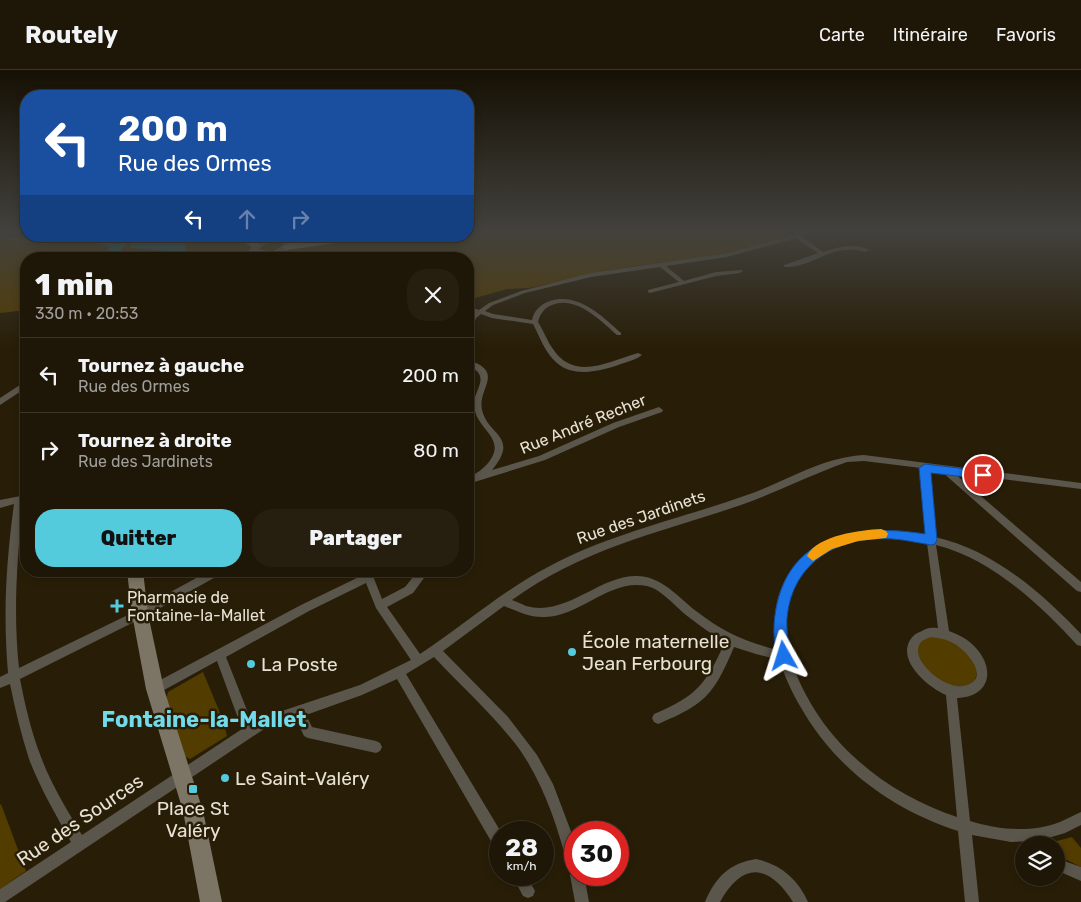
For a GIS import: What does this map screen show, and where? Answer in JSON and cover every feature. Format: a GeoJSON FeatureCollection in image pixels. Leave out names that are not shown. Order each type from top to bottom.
{"type":"FeatureCollection","features":[{"type":"Feature","properties":{"kind":"street"},"geometry":{"type":"LineString","coordinates":[[474,318],[491,304],[523,292],[591,275],[623,270]]}},
{"type":"Feature","properties":{"kind":"street"},"geometry":{"type":"LineString","coordinates":[[667,270],[682,282]]}},
{"type":"Feature","properties":{"kind":"street"},"geometry":{"type":"LineString","coordinates":[[650,291],[663,289],[702,276],[740,272]]}},
{"type":"Feature","properties":{"kind":"street"},"geometry":{"type":"LineString","coordinates":[[619,334],[592,310],[574,302],[557,302],[541,308],[537,313],[535,322],[552,354],[561,363],[573,368],[590,370],[606,368],[638,355]]}},
{"type":"Feature","properties":{"kind":"street"},"geometry":{"type":"LineString","coordinates":[[474,310],[492,316],[535,322]]}},
{"type":"Feature","properties":{"kind":"street"},"geometry":{"type":"LineString","coordinates":[[474,366],[481,371],[485,378],[485,385],[478,401],[480,416],[498,441],[499,456],[482,476]]}},
{"type":"Feature","properties":{"kind":"street"},"geometry":{"type":"LineString","coordinates":[[0,402],[20,389]]}},
{"type":"Feature","properties":{"kind":"street","name":"Rue André Recher"},"geometry":{"type":"LineString","coordinates":[[474,479],[568,448],[616,425],[659,410]]}},
{"type":"Feature","properties":{"kind":"street","name":"Rue André Recher"},"geometry":{"type":"LineString","coordinates":[[499,456],[517,466]]}},
{"type":"Feature","properties":{"kind":"street","name":"Rue des Jardinets"},"geometry":{"type":"LineString","coordinates":[[249,730],[261,724],[345,696],[399,673],[435,651],[568,560],[618,539],[738,502],[847,459],[864,458],[925,468],[1079,486]]}},
{"type":"Feature","properties":{"kind":"street"},"geometry":{"type":"LineString","coordinates":[[925,468],[931,540],[944,633]]}},
{"type":"Feature","properties":{"kind":"street"},"geometry":{"type":"LineString","coordinates":[[945,470],[1081,588]]}},
{"type":"Feature","properties":{"kind":"street"},"geometry":{"type":"LineString","coordinates":[[0,504],[20,499]]}},
{"type":"Feature","properties":{"kind":"street"},"geometry":{"type":"LineString","coordinates":[[20,505],[6,555],[2,605],[4,681],[32,761],[55,806],[79,843]]}},
{"type":"Feature","properties":{"kind":"street"},"geometry":{"type":"LineString","coordinates":[[1015,837],[964,828],[912,806],[865,775],[826,737],[799,696],[784,656],[780,619],[787,587],[804,562],[828,545],[858,536],[893,534],[931,540],[964,551],[1005,573],[1029,589],[1059,615],[1081,641]]}},
{"type":"Feature","properties":{"kind":"street"},"geometry":{"type":"LineString","coordinates":[[137,577],[140,614],[155,689],[180,775],[193,811],[203,853],[211,902]]}},
{"type":"Feature","properties":{"kind":"street"},"geometry":{"type":"LineString","coordinates":[[4,681],[140,614],[207,577]]}},
{"type":"Feature","properties":{"kind":"street"},"geometry":{"type":"LineString","coordinates":[[155,689],[220,656],[362,577]]}},
{"type":"Feature","properties":{"kind":"street"},"geometry":{"type":"LineString","coordinates":[[368,577],[380,606],[418,661]]}},
{"type":"Feature","properties":{"kind":"street"},"geometry":{"type":"LineString","coordinates":[[380,606],[409,590],[419,577]]}},
{"type":"Feature","properties":{"kind":"street"},"geometry":{"type":"LineString","coordinates":[[506,601],[518,609],[552,611],[570,608],[622,582],[644,581],[657,585],[690,613],[731,640],[765,652],[784,656]]}},
{"type":"Feature","properties":{"kind":"street"},"geometry":{"type":"LineString","coordinates":[[930,632],[944,633],[968,647],[976,656],[982,675],[981,681],[974,689],[963,692],[951,691],[929,680],[921,671],[913,656],[913,645],[920,636],[930,632]]}},
{"type":"Feature","properties":{"kind":"street"},"geometry":{"type":"LineString","coordinates":[[658,718],[683,708],[700,696],[714,681],[731,640]]}},
{"type":"Feature","properties":{"kind":"street"},"geometry":{"type":"LineString","coordinates":[[435,651],[506,724],[524,746],[543,777],[564,827]]}},
{"type":"Feature","properties":{"kind":"street"},"geometry":{"type":"LineString","coordinates":[[220,656],[249,730]]}},
{"type":"Feature","properties":{"kind":"street"},"geometry":{"type":"LineString","coordinates":[[399,673],[489,824]]}},
{"type":"Feature","properties":{"kind":"street"},"geometry":{"type":"LineString","coordinates":[[951,691],[972,902]]}},
{"type":"Feature","properties":{"kind":"street"},"geometry":{"type":"LineString","coordinates":[[299,712],[308,732],[376,747]]}},
{"type":"Feature","properties":{"kind":"street","name":"Rue des Sources"},"geometry":{"type":"LineString","coordinates":[[0,897],[249,730]]}},
{"type":"Feature","properties":{"kind":"street"},"geometry":{"type":"LineString","coordinates":[[1047,836],[1071,826],[1081,818]]}},
{"type":"Feature","properties":{"kind":"street"},"geometry":{"type":"LineString","coordinates":[[712,902],[723,881],[728,877],[748,866],[762,865],[776,870],[786,879],[801,902]]}},
{"type":"Feature","properties":{"kind":"street"},"geometry":{"type":"LineString","coordinates":[[1065,868],[1081,874]]}},
{"type":"Feature","properties":{"kind":"street"},"geometry":{"type":"LineString","coordinates":[[525,886],[528,891]]}},
{"type":"Feature","properties":{"kind":"street"},"geometry":{"type":"LineString","coordinates":[[579,886],[582,902]]}},
{"type":"Feature","properties":{"kind":"shaded area"},"geometry":{"type":"Polygon","coordinates":[[[0,270],[20,270],[20,311],[0,313],[0,270]]]}},
{"type":"Feature","properties":{"kind":"shaded area"},"geometry":{"type":"Polygon","coordinates":[[[474,270],[610,270],[529,288],[507,289],[474,298],[474,270]]]}},
{"type":"Feature","properties":{"kind":"shaded area"},"geometry":{"type":"Polygon","coordinates":[[[939,634],[968,653],[973,660],[977,674],[973,683],[953,687],[946,686],[934,678],[916,657],[917,642],[923,637],[939,634]]]}},
{"type":"Feature","properties":{"kind":"shaded area"},"geometry":{"type":"Polygon","coordinates":[[[203,672],[223,720],[227,736],[190,759],[184,756],[166,699],[168,692],[203,672]]]}},
{"type":"Feature","properties":{"kind":"shaded area"},"geometry":{"type":"Polygon","coordinates":[[[0,805],[26,871],[0,889],[0,805]]]}},
{"type":"Feature","properties":{"kind":"shaded area"},"geometry":{"type":"Polygon","coordinates":[[[1072,837],[1081,848],[1081,867],[1065,859],[1065,839],[1072,837]]]}},
{"type":"Feature","properties":{"kind":"slow traffic"},"geometry":{"type":"LineString","coordinates":[[813,556],[828,545],[858,536],[881,534]]}},
{"type":"Feature","properties":{"kind":"place","name":"Pharmacie de Fontaine-la-Mallet"},"geometry":{"type":"Point","coordinates":[117,606]}},
{"type":"Feature","properties":{"kind":"place","name":"École maternelle Jean Ferbourg"},"geometry":{"type":"Point","coordinates":[572,652]}},
{"type":"Feature","properties":{"kind":"place","name":"La Poste"},"geometry":{"type":"Point","coordinates":[251,664]}},
{"type":"Feature","properties":{"kind":"place","name":"Le Saint-Valéry"},"geometry":{"type":"Point","coordinates":[225,778]}},
{"type":"Feature","properties":{"kind":"place","name":"Place St Valéry"},"geometry":{"type":"Point","coordinates":[193,789]}},
{"type":"Feature","properties":{"kind":"district","name":"Fontaine-la-Mallet"},"geometry":{"type":"Point","coordinates":[204,719]}},
{"type":"Feature","properties":{"kind":"route"},"geometry":{"type":"LineString","coordinates":[[784,656],[780,619],[787,587],[804,562],[828,545],[858,536],[893,534],[931,540],[925,468],[983,475]]}}]}
